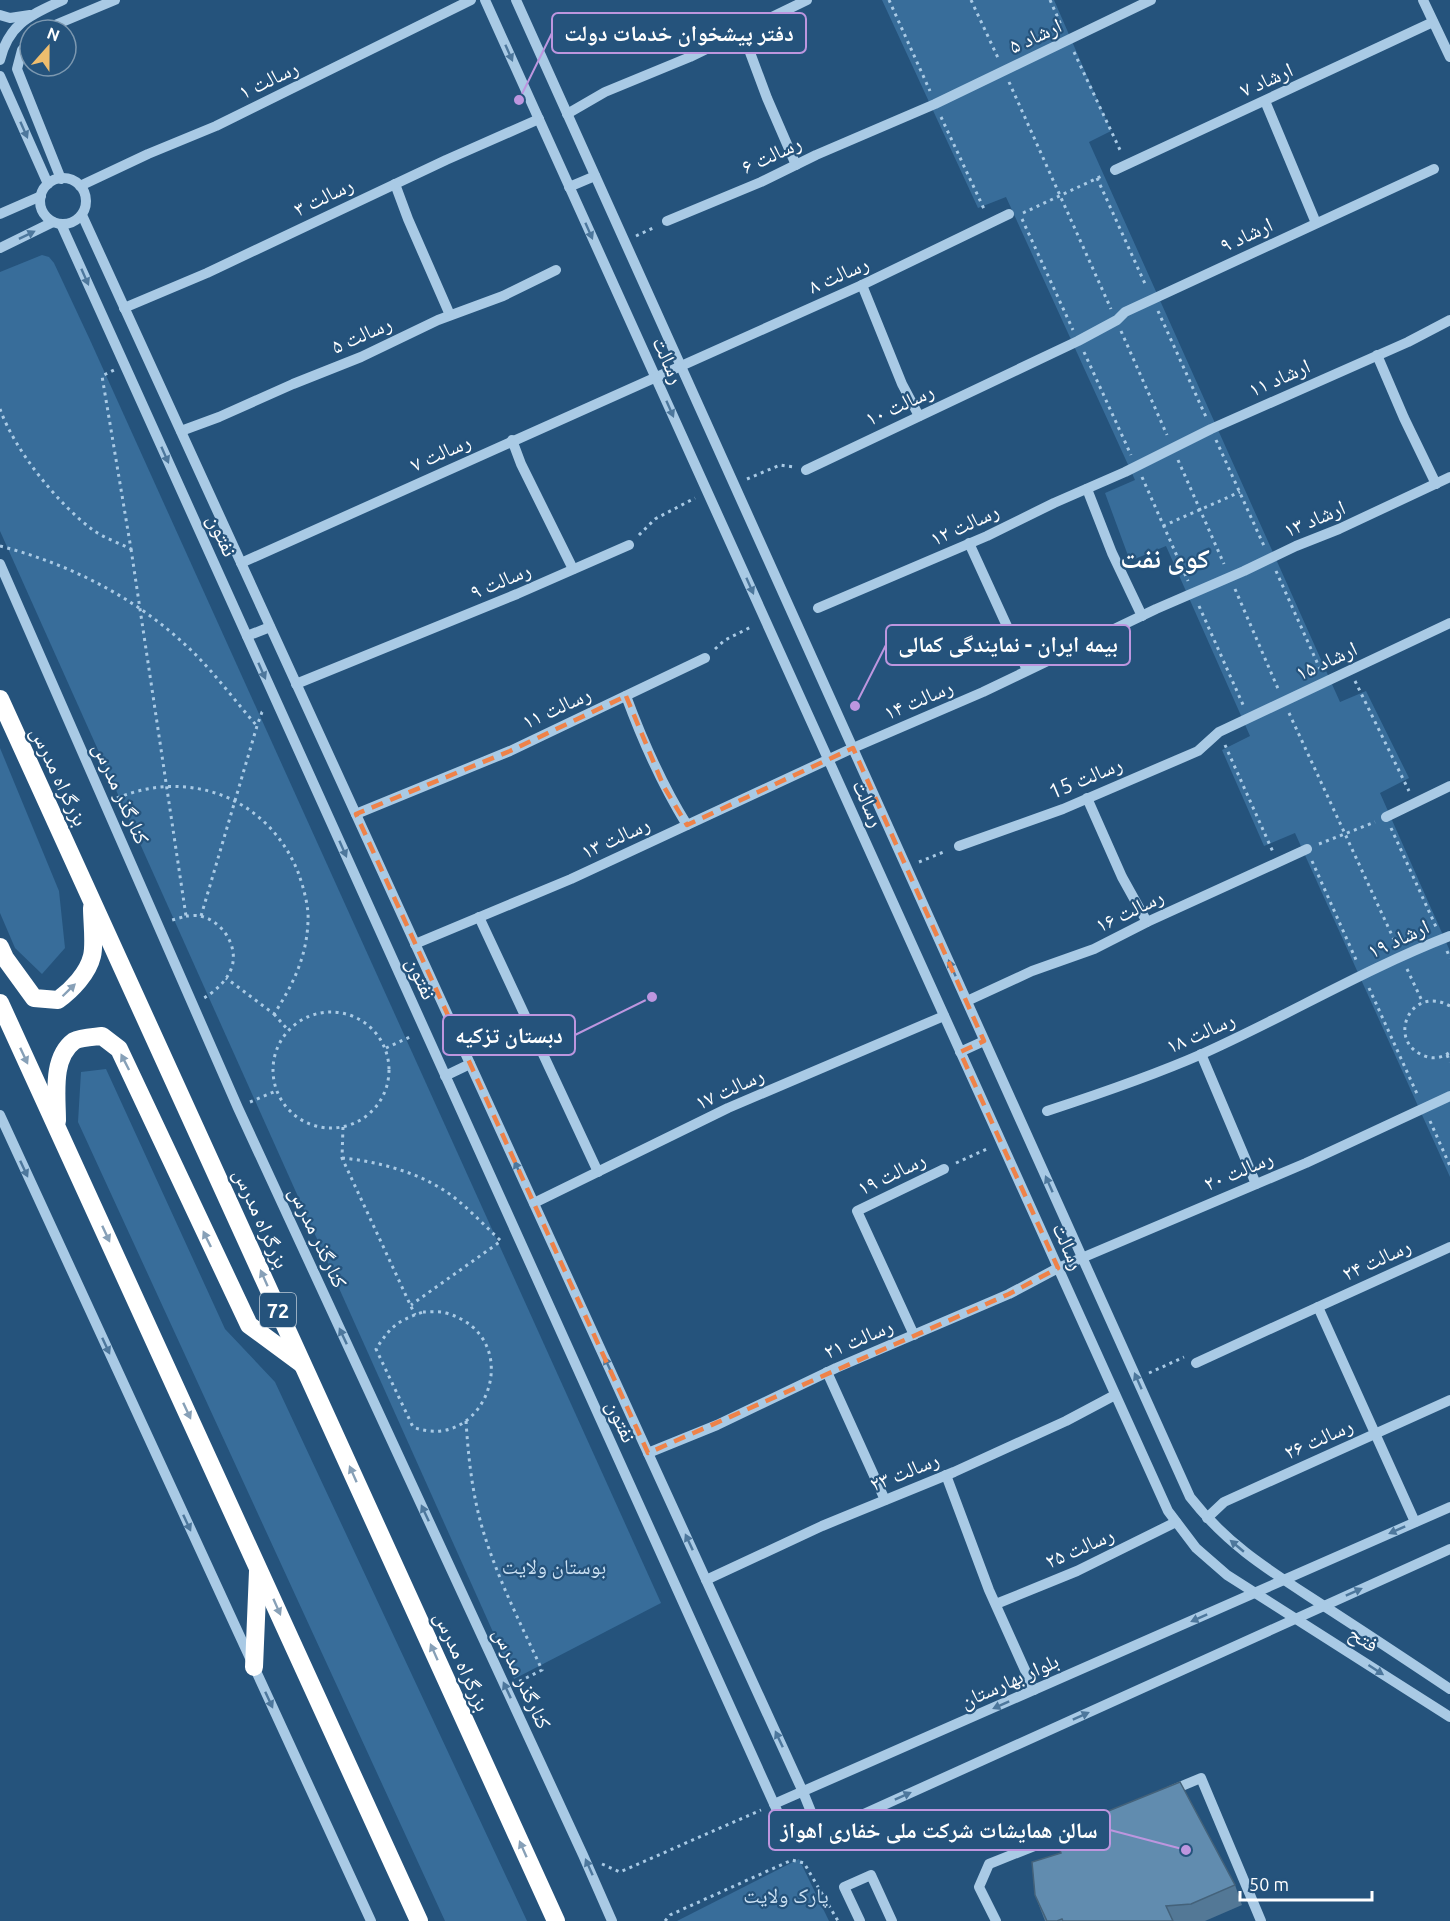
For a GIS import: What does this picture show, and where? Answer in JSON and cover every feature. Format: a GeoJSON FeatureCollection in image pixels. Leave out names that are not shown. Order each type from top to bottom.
{"type":"FeatureCollection","features":[{"type":"Feature","properties":{"kind":"highway","name":"بزرگراه مدرس"},"geometry":{"type":"LineString","coordinates":[[0,699],[556,1921]]}},
{"type":"Feature","properties":{"kind":"highway"},"geometry":{"type":"LineString","coordinates":[[0,947],[5,958],[34,998],[58,1000],[70,991],[83,975],[92,956],[92,900]]}},
{"type":"Feature","properties":{"kind":"highway"},"geometry":{"type":"LineString","coordinates":[[0,1003],[419,1921]]}},
{"type":"Feature","properties":{"kind":"highway"},"geometry":{"type":"LineString","coordinates":[[57,1128],[57,1080],[62,1054],[76,1040],[102,1036],[119,1049],[249,1325],[303,1365]]}},
{"type":"Feature","properties":{"kind":"highway"},"geometry":{"type":"LineString","coordinates":[[254,1667],[258,1566]]}},
{"type":"Feature","properties":{"kind":"street"},"geometry":{"type":"LineString","coordinates":[[0,15],[10,18],[30,15],[63,0]]}},
{"type":"Feature","properties":{"kind":"street"},"geometry":{"type":"LineString","coordinates":[[72,18],[115,0]]}},
{"type":"Feature","properties":{"kind":"street","name":"رسالت ۱"},"geometry":{"type":"LineString","coordinates":[[80,186],[148,153],[216,126],[471,0]]}},
{"type":"Feature","properties":{"kind":"street","name":"رسالت"},"geometry":{"type":"LineString","coordinates":[[485,0],[1168,1511],[1196,1548],[1227,1575],[1256,1592]]}},
{"type":"Feature","properties":{"kind":"street","name":"رسالت"},"geometry":{"type":"LineString","coordinates":[[516,0],[1190,1497],[1207,1518],[1238,1548],[1284,1580]]}},
{"type":"Feature","properties":{"kind":"street"},"geometry":{"type":"LineString","coordinates":[[567,114],[606,92],[690,57],[807,0]]}},
{"type":"Feature","properties":{"kind":"street","name":"ارشاد ۵"},"geometry":{"type":"LineString","coordinates":[[935,104],[1151,0]]}},
{"type":"Feature","properties":{"kind":"street"},"geometry":{"type":"LineString","coordinates":[[1423,0],[1450,57]]}},
{"type":"Feature","properties":{"kind":"street"},"geometry":{"type":"LineString","coordinates":[[0,60],[11,33],[30,15]]}},
{"type":"Feature","properties":{"kind":"street","name":"ارشاد ۷"},"geometry":{"type":"LineString","coordinates":[[1115,170],[1433,22]]}},
{"type":"Feature","properties":{"kind":"street"},"geometry":{"type":"LineString","coordinates":[[742,31],[767,98],[796,165]]}},
{"type":"Feature","properties":{"kind":"street"},"geometry":{"type":"LineString","coordinates":[[0,76],[48,184]]}},
{"type":"Feature","properties":{"kind":"street"},"geometry":{"type":"LineString","coordinates":[[21,78],[61,179]]}},
{"type":"Feature","properties":{"kind":"street"},"geometry":{"type":"LineString","coordinates":[[1265,101],[1316,223]]}},
{"type":"Feature","properties":{"kind":"street","name":"رسالت ۶"},"geometry":{"type":"LineString","coordinates":[[667,221],[761,182],[935,104]]}},
{"type":"Feature","properties":{"kind":"street","name":"رسالت ۳"},"geometry":{"type":"LineString","coordinates":[[124,308],[207,273],[539,118]]}},
{"type":"Feature","properties":{"kind":"street","name":"ارشاد ۹"},"geometry":{"type":"LineString","coordinates":[[1078,341],[1117,320],[1125,312],[1434,169]]}},
{"type":"Feature","properties":{"kind":"street"},"geometry":{"type":"LineString","coordinates":[[569,187],[595,176]]}},
{"type":"Feature","properties":{"kind":"street"},"geometry":{"type":"LineString","coordinates":[[0,214],[41,196],[48,184],[61,179],[68,179],[80,186],[86,200],[85,208],[82,215],[69,224],[57,223],[47,217],[43,210],[41,196]]}},
{"type":"Feature","properties":{"kind":"street"},"geometry":{"type":"LineString","coordinates":[[395,184],[450,315]]}},
{"type":"Feature","properties":{"kind":"street","name":"رسالت ۸"},"geometry":{"type":"LineString","coordinates":[[656,378],[862,285],[1009,214]]}},
{"type":"Feature","properties":{"kind":"street","name":"نفتون"},"geometry":{"type":"LineString","coordinates":[[57,223],[247,636],[793,1846],[820,1834],[803,1792],[82,215]]}},
{"type":"Feature","properties":{"kind":"street"},"geometry":{"type":"LineString","coordinates":[[0,248],[57,223]]}},
{"type":"Feature","properties":{"kind":"street","name":"رسالت ۵"},"geometry":{"type":"LineString","coordinates":[[181,431],[362,357],[450,315],[503,296],[556,270]]}},
{"type":"Feature","properties":{"kind":"street"},"geometry":{"type":"LineString","coordinates":[[862,285],[902,384],[919,416]]}},
{"type":"Feature","properties":{"kind":"street","name":"ارشاد ۱۱"},"geometry":{"type":"LineString","coordinates":[[1125,472],[1253,410],[1450,320]]}},
{"type":"Feature","properties":{"kind":"street","name":"رسالت ۱۰"},"geometry":{"type":"LineString","coordinates":[[806,470],[1078,341]]}},
{"type":"Feature","properties":{"kind":"street"},"geometry":{"type":"LineString","coordinates":[[1377,355],[1436,484]]}},
{"type":"Feature","properties":{"kind":"street","name":"رسالت ۷"},"geometry":{"type":"LineString","coordinates":[[241,563],[512,440],[656,378]]}},
{"type":"Feature","properties":{"kind":"street"},"geometry":{"type":"LineString","coordinates":[[512,440],[526,475],[573,569]]}},
{"type":"Feature","properties":{"kind":"street","name":"رسالت ۱۲"},"geometry":{"type":"LineString","coordinates":[[818,608],[1125,472]]}},
{"type":"Feature","properties":{"kind":"street","name":"ارشاد ۱۳"},"geometry":{"type":"LineString","coordinates":[[1193,593],[1296,546],[1340,529],[1450,477]]}},
{"type":"Feature","properties":{"kind":"street"},"geometry":{"type":"LineString","coordinates":[[1087,489],[1112,553],[1142,616]]}},
{"type":"Feature","properties":{"kind":"street"},"geometry":{"type":"LineString","coordinates":[[969,543],[1027,670]]}},
{"type":"Feature","properties":{"kind":"street","name":"رسالت ۹"},"geometry":{"type":"LineString","coordinates":[[296,684],[517,594],[628,545]]}},
{"type":"Feature","properties":{"kind":"street","name":"کنارگذر مدرس"},"geometry":{"type":"LineString","coordinates":[[0,564],[238,1108],[612,1921]]}},
{"type":"Feature","properties":{"kind":"street","name":"رسالت ۱۴"},"geometry":{"type":"LineString","coordinates":[[828,759],[983,692],[1193,593]]}},
{"type":"Feature","properties":{"kind":"street","name":"ارشاد ۱۵"},"geometry":{"type":"LineString","coordinates":[[1219,732],[1450,622]]}},
{"type":"Feature","properties":{"kind":"street"},"geometry":{"type":"LineString","coordinates":[[247,636],[270,627]]}},
{"type":"Feature","properties":{"kind":"street","name":"رسالت ۱۱"},"geometry":{"type":"LineString","coordinates":[[356,814],[510,751],[705,658]]}},
{"type":"Feature","properties":{"kind":"street"},"geometry":{"type":"LineString","coordinates":[[626,696],[642,740],[664,787],[687,825]]}},
{"type":"Feature","properties":{"kind":"street","name":"رسالت 15"},"geometry":{"type":"LineString","coordinates":[[958,846],[1087,798],[1198,751],[1219,732]]}},
{"type":"Feature","properties":{"kind":"street","name":"رسالت ۱۳"},"geometry":{"type":"LineString","coordinates":[[415,944],[571,879],[828,759]]}},
{"type":"Feature","properties":{"kind":"street"},"geometry":{"type":"LineString","coordinates":[[1386,817],[1450,786]]}},
{"type":"Feature","properties":{"kind":"street"},"geometry":{"type":"LineString","coordinates":[[1087,798],[1122,877],[1147,922]]}},
{"type":"Feature","properties":{"kind":"street","name":"رسالت ۱۶"},"geometry":{"type":"LineString","coordinates":[[966,1001],[1032,971],[1094,949],[1147,922],[1307,849]]}},
{"type":"Feature","properties":{"kind":"street"},"geometry":{"type":"LineString","coordinates":[[479,917],[598,1172]]}},
{"type":"Feature","properties":{"kind":"street","name":"ارشاد ۱۹"},"geometry":{"type":"LineString","coordinates":[[1363,976],[1446,938]]}},
{"type":"Feature","properties":{"kind":"street","name":"رسالت ۱۸"},"geometry":{"type":"LineString","coordinates":[[1047,1111],[1117,1088],[1201,1054],[1363,976]]}},
{"type":"Feature","properties":{"kind":"street","name":"رسالت ۱۷"},"geometry":{"type":"LineString","coordinates":[[534,1203],[728,1108],[944,1016]]}},
{"type":"Feature","properties":{"kind":"street"},"geometry":{"type":"LineString","coordinates":[[960,1052],[984,1041]]}},
{"type":"Feature","properties":{"kind":"street"},"geometry":{"type":"LineString","coordinates":[[1201,1054],[1256,1184]]}},
{"type":"Feature","properties":{"kind":"street"},"geometry":{"type":"LineString","coordinates":[[445,1076],[470,1064]]}},
{"type":"Feature","properties":{"kind":"street","name":"رسالت ٢٠"},"geometry":{"type":"LineString","coordinates":[[1082,1258],[1256,1184],[1450,1096]]}},
{"type":"Feature","properties":{"kind":"street"},"geometry":{"type":"LineString","coordinates":[[0,1115],[370,1921]]}},
{"type":"Feature","properties":{"kind":"street","name":"رسالت ۱۹"},"geometry":{"type":"LineString","coordinates":[[914,1335],[857,1211],[944,1169]]}},
{"type":"Feature","properties":{"kind":"street","name":"رسالت ۲۴"},"geometry":{"type":"LineString","coordinates":[[1196,1362],[1450,1247]]}},
{"type":"Feature","properties":{"kind":"street","name":"رسالت ۲۱"},"geometry":{"type":"LineString","coordinates":[[648,1453],[717,1425],[827,1372],[1009,1294],[1082,1258]]}},
{"type":"Feature","properties":{"kind":"street"},"geometry":{"type":"LineString","coordinates":[[1314,1309],[1376,1434],[1415,1522]]}},
{"type":"Feature","properties":{"kind":"street"},"geometry":{"type":"LineString","coordinates":[[827,1372],[885,1500]]}},
{"type":"Feature","properties":{"kind":"street","name":"رسالت ۲۳"},"geometry":{"type":"LineString","coordinates":[[706,1580],[812,1530],[946,1475],[1066,1421],[1115,1395]]}},
{"type":"Feature","properties":{"kind":"street","name":"رسالت ۲۶"},"geometry":{"type":"LineString","coordinates":[[1207,1518],[1224,1502],[1450,1400]]}},
{"type":"Feature","properties":{"kind":"street"},"geometry":{"type":"LineString","coordinates":[[946,1475],[996,1604],[1034,1690]]}},
{"type":"Feature","properties":{"kind":"street","name":"بلوار بهارستان"},"geometry":{"type":"LineString","coordinates":[[774,1804],[1450,1507]]}},
{"type":"Feature","properties":{"kind":"street","name":"رسالت ۲۵"},"geometry":{"type":"LineString","coordinates":[[996,1604],[1077,1571],[1176,1522]]}},
{"type":"Feature","properties":{"kind":"street"},"geometry":{"type":"LineString","coordinates":[[820,1834],[1450,1548]]}},
{"type":"Feature","properties":{"kind":"street","name":"فتح"},"geometry":{"type":"LineString","coordinates":[[1284,1580],[1450,1689]]}},
{"type":"Feature","properties":{"kind":"street","name":"فتح"},"geometry":{"type":"LineString","coordinates":[[1256,1592],[1450,1717]]}},
{"type":"Feature","properties":{"kind":"street"},"geometry":{"type":"LineString","coordinates":[[1159,1796],[1201,1778],[1261,1921]]}},
{"type":"Feature","properties":{"kind":"street"},"geometry":{"type":"LineString","coordinates":[[996,1921],[979,1887],[989,1864],[1074,1830]]}},
{"type":"Feature","properties":{"kind":"street"},"geometry":{"type":"LineString","coordinates":[[860,1921],[844,1887],[871,1875],[892,1921]]}},
{"type":"Feature","properties":{"kind":"path"},"geometry":{"type":"LineString","coordinates":[[971,0],[1117,320],[1283,702],[1423,1003]]}},
{"type":"Feature","properties":{"kind":"path"},"geometry":{"type":"LineString","coordinates":[[1050,0],[1127,165]]}},
{"type":"Feature","properties":{"kind":"path"},"geometry":{"type":"LineString","coordinates":[[1009,214],[1020,214],[1115,170]]}},
{"type":"Feature","properties":{"kind":"path"},"geometry":{"type":"LineString","coordinates":[[625,242],[667,221]]}},
{"type":"Feature","properties":{"kind":"path"},"geometry":{"type":"LineString","coordinates":[[124,365],[102,376],[131,549],[186,916]]}},
{"type":"Feature","properties":{"kind":"path"},"geometry":{"type":"LineString","coordinates":[[0,409],[4,420],[30,463],[59,499],[94,531],[131,549]]}},
{"type":"Feature","properties":{"kind":"path"},"geometry":{"type":"LineString","coordinates":[[734,484],[780,465],[806,470]]}},
{"type":"Feature","properties":{"kind":"path"},"geometry":{"type":"LineString","coordinates":[[628,545],[655,519],[707,492]]}},
{"type":"Feature","properties":{"kind":"path"},"geometry":{"type":"LineString","coordinates":[[1163,526],[1240,492]]}},
{"type":"Feature","properties":{"kind":"path"},"geometry":{"type":"LineString","coordinates":[[0,546],[24,552],[76,572],[116,593],[158,621],[195,654],[257,726]]}},
{"type":"Feature","properties":{"kind":"path"},"geometry":{"type":"LineString","coordinates":[[705,658],[725,640],[765,621]]}},
{"type":"Feature","properties":{"kind":"path"},"geometry":{"type":"LineString","coordinates":[[1350,670],[1416,803]]}},
{"type":"Feature","properties":{"kind":"path"},"geometry":{"type":"LineString","coordinates":[[201,916],[262,712],[277,704]]}},
{"type":"Feature","properties":{"kind":"path"},"geometry":{"type":"LineString","coordinates":[[1219,732],[1277,862]]}},
{"type":"Feature","properties":{"kind":"path"},"geometry":{"type":"LineString","coordinates":[[105,803],[133,791],[166,786],[211,791],[235,800],[254,812],[276,834],[292,859],[304,892],[308,919],[305,949],[296,978],[274,1014]]}},
{"type":"Feature","properties":{"kind":"path"},"geometry":{"type":"LineString","coordinates":[[1450,958],[1446,938],[1386,817],[1307,849],[1450,1166]]}},
{"type":"Feature","properties":{"kind":"path"},"geometry":{"type":"LineString","coordinates":[[906,867],[958,846]]}},
{"type":"Feature","properties":{"kind":"path"},"geometry":{"type":"LineString","coordinates":[[158,925],[186,916],[201,916],[220,925],[231,944],[233,963],[226,978],[216,991],[194,1005]]}},
{"type":"Feature","properties":{"kind":"path"},"geometry":{"type":"LineString","coordinates":[[226,978],[274,1014],[288,1030]]}},
{"type":"Feature","properties":{"kind":"path"},"geometry":{"type":"LineString","coordinates":[[1450,1006],[1441,1001],[1427,1001],[1414,1007],[1406,1018],[1404,1032],[1409,1045],[1420,1055],[1433,1058],[1448,1054],[1450,1062]]}},
{"type":"Feature","properties":{"kind":"path"},"geometry":{"type":"LineString","coordinates":[[340,1011],[359,1018],[375,1031],[386,1048],[390,1068],[387,1088],[377,1106],[362,1120],[343,1127],[322,1128],[303,1121],[287,1108],[276,1091],[272,1071],[275,1051],[288,1030],[300,1019],[319,1012],[340,1011]]}},
{"type":"Feature","properties":{"kind":"path"},"geometry":{"type":"LineString","coordinates":[[386,1048],[424,1030]]}},
{"type":"Feature","properties":{"kind":"path"},"geometry":{"type":"LineString","coordinates":[[238,1108],[276,1091]]}},
{"type":"Feature","properties":{"kind":"path"},"geometry":{"type":"LineString","coordinates":[[343,1127],[342,1158],[415,1315]]}},
{"type":"Feature","properties":{"kind":"path","name":"رسالت ۱۹"},"geometry":{"type":"LineString","coordinates":[[944,1169],[1001,1143]]}},
{"type":"Feature","properties":{"kind":"path"},"geometry":{"type":"LineString","coordinates":[[342,1158],[367,1161],[430,1182],[455,1198],[501,1241],[411,1305]]}},
{"type":"Feature","properties":{"kind":"path"},"geometry":{"type":"LineString","coordinates":[[423,1312],[444,1313],[464,1320],[479,1334],[489,1353],[492,1373],[488,1394],[477,1411],[466,1421],[441,1431],[420,1430],[412,1427],[376,1349],[387,1332],[403,1319],[415,1315],[423,1312]]}},
{"type":"Feature","properties":{"kind":"path"},"geometry":{"type":"LineString","coordinates":[[1137,1378],[1184,1357],[1196,1362]]}},
{"type":"Feature","properties":{"kind":"path"},"geometry":{"type":"LineString","coordinates":[[466,1421],[469,1468],[478,1514],[514,1611],[542,1670],[506,1688]]}},
{"type":"Feature","properties":{"kind":"path"},"geometry":{"type":"LineString","coordinates":[[583,1856],[620,1872],[774,1804]]}},
{"type":"Feature","properties":{"kind":"path"},"geometry":{"type":"LineString","coordinates":[[665,1921],[670,1915],[792,1860],[804,1863],[838,1920],[831,1921]]}},
{"type":"Feature","properties":{"kind":"highlighted area"},"geometry":{"type":"Polygon","coordinates":[[[626,696],[664,787],[687,825],[853,748],[984,1041],[960,1052],[1058,1268],[1009,1294],[648,1453],[356,814],[510,751],[626,696]]]}},
{"type":"Feature","properties":{"kind":"green space"},"geometry":{"type":"Polygon","coordinates":[[[882,0],[1054,0],[1111,131],[1089,142],[1340,702],[1366,691],[1409,778],[1380,793],[1450,951],[1450,1177],[1295,833],[1264,846],[1222,750],[1250,736],[1166,546],[1130,561],[1105,493],[1135,480],[1006,197],[978,208],[882,0]]]}},
{"type":"Feature","properties":{"kind":"green space","name":"بوستان ولایت"},"geometry":{"type":"Polygon","coordinates":[[[42,255],[49,257],[54,263],[90,340],[661,1603],[514,1679],[0,531],[0,272],[42,255]]]}},
{"type":"Feature","properties":{"kind":"green space"},"geometry":{"type":"Polygon","coordinates":[[[0,748],[59,891],[65,948],[42,974],[15,948],[0,913],[0,748]]]}},
{"type":"Feature","properties":{"kind":"green space"},"geometry":{"type":"Polygon","coordinates":[[[106,1069],[225,1329],[275,1382],[527,1921],[445,1921],[78,1122],[81,1072],[106,1069]]]}},
{"type":"Feature","properties":{"kind":"green space","name":"پارک ولایت"},"geometry":{"type":"Polygon","coordinates":[[[799,1859],[829,1921],[677,1921],[799,1859]]]}},
{"type":"Feature","properties":{"kind":"building"},"geometry":{"type":"Polygon","coordinates":[[[1180,1782],[1235,1885],[1191,1904],[1166,1906],[1173,1921],[1063,1921],[1062,1919],[1047,1921],[1035,1895],[1032,1862],[1061,1853],[1054,1833],[1180,1782]]]}},
{"type":"Feature","properties":{"kind":"place","name":"دفتر پیشخوان خدمات دولت"},"geometry":{"type":"Point","coordinates":[519,100]}},
{"type":"Feature","properties":{"kind":"place","name":"بیمه ایران - نمایندگى کمالى"},"geometry":{"type":"Point","coordinates":[855,706]}},
{"type":"Feature","properties":{"kind":"place","name":"دبستان تزکیه"},"geometry":{"type":"Point","coordinates":[652,997]}},
{"type":"Feature","properties":{"kind":"place","name":"سالن همایشات شرکت ملی خفاری اهواز"},"geometry":{"type":"Point","coordinates":[1186,1850]}},
{"type":"Feature","properties":{"kind":"district","name":"کوی نفت"},"geometry":{"type":"Point","coordinates":[1165,558]}}]}
